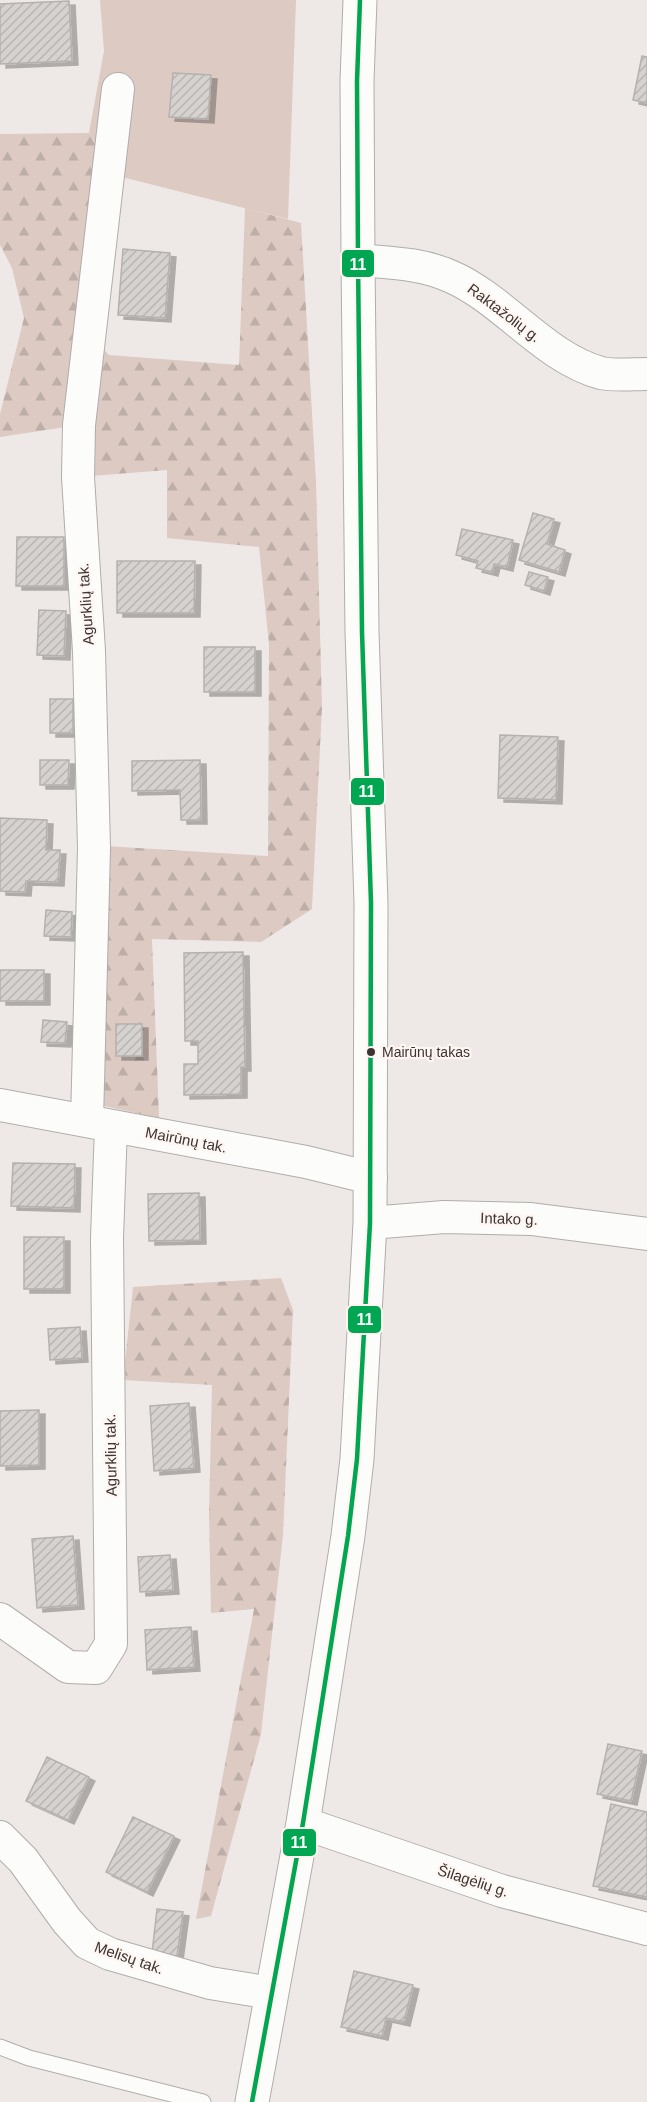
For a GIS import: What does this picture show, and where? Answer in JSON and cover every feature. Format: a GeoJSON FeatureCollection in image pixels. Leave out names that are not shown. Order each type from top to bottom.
{"type":"FeatureCollection","features":[{"type":"Feature","properties":{"kind":"street"},"geometry":{"type":"LineString","coordinates":[[252,2102],[303,1823],[348,1536],[357,1459],[370,1223],[372,1178],[370,903],[362,632],[358,260],[357,81],[360,0]]}},
{"type":"Feature","properties":{"kind":"street","name":"Agurklių tak."},"geometry":{"type":"LineString","coordinates":[[0,1619],[68,1667],[96,1668],[111,1644],[107,1238],[99,1124],[89,651],[78,477],[79,425],[118,89]]}},
{"type":"Feature","properties":{"kind":"street","name":"Raktažolių g."},"geometry":{"type":"LineString","coordinates":[[358,260],[416,265],[451,276],[473,288],[554,350],[602,373],[647,374]]}},
{"type":"Feature","properties":{"kind":"street","name":"Mairūnų tak."},"geometry":{"type":"LineString","coordinates":[[0,1105],[306,1162],[372,1178]]}},
{"type":"Feature","properties":{"kind":"street","name":"Intako g."},"geometry":{"type":"LineString","coordinates":[[370,1223],[444,1217],[531,1219],[647,1234]]}},
{"type":"Feature","properties":{"kind":"street","name":"Šilagėlių g."},"geometry":{"type":"LineString","coordinates":[[303,1823],[502,1891],[647,1929]]}},
{"type":"Feature","properties":{"kind":"street","name":"Melisų tak."},"geometry":{"type":"LineString","coordinates":[[0,1837],[23,1860],[67,1921],[87,1943],[110,1954],[210,1983],[271,1993]]}},
{"type":"Feature","properties":{"kind":"lane"},"geometry":{"type":"LineString","coordinates":[[0,2047],[29,2058],[203,2102]]}},
{"type":"Feature","properties":{"kind":"green space"},"geometry":{"type":"Polygon","coordinates":[[[100,0],[296,0],[288,219],[122,177],[89,133],[104,51],[100,0]]]}},
{"type":"Feature","properties":{"kind":"green space"},"geometry":{"type":"Polygon","coordinates":[[[89,133],[108,158],[89,335],[109,355],[239,365],[245,208],[301,223],[316,482],[322,707],[312,909],[261,942],[152,939],[159,1118],[95,1104],[105,846],[268,856],[269,644],[259,547],[167,538],[167,470],[78,477],[79,425],[0,437],[0,414],[24,318],[12,268],[0,245],[0,134],[89,133]]]}},
{"type":"Feature","properties":{"kind":"green space"},"geometry":{"type":"Polygon","coordinates":[[[281,1278],[293,1310],[283,1535],[261,1734],[211,1916],[196,1919],[254,1609],[211,1613],[209,1514],[212,1385],[123,1380],[133,1287],[281,1278]]]}},
{"type":"Feature","properties":{"kind":"building"},"geometry":{"type":"Polygon","coordinates":[[[69,1],[72,61],[0,64],[0,4],[69,1]]]}},
{"type":"Feature","properties":{"kind":"building"},"geometry":{"type":"Polygon","coordinates":[[[642,56],[647,57],[647,103],[633,100],[642,56]]]}},
{"type":"Feature","properties":{"kind":"building"},"geometry":{"type":"Polygon","coordinates":[[[173,73],[211,75],[208,119],[169,117],[173,73]]]}},
{"type":"Feature","properties":{"kind":"building"},"geometry":{"type":"Polygon","coordinates":[[[123,249],[170,253],[165,318],[118,315],[123,249]]]}},
{"type":"Feature","properties":{"kind":"building"},"geometry":{"type":"Polygon","coordinates":[[[533,513],[554,519],[547,544],[565,550],[559,572],[519,560],[533,513]]]}},
{"type":"Feature","properties":{"kind":"building"},"geometry":{"type":"Polygon","coordinates":[[[462,529],[513,540],[507,567],[494,564],[492,572],[476,568],[478,561],[456,555],[462,529]]]}},
{"type":"Feature","properties":{"kind":"building"},"geometry":{"type":"Polygon","coordinates":[[[17,537],[64,537],[64,586],[16,586],[17,537]]]}},
{"type":"Feature","properties":{"kind":"building"},"geometry":{"type":"Polygon","coordinates":[[[117,561],[195,561],[194,613],[117,613],[117,561]]]}},
{"type":"Feature","properties":{"kind":"building"},"geometry":{"type":"Polygon","coordinates":[[[529,572],[548,577],[544,591],[525,585],[529,572]]]}},
{"type":"Feature","properties":{"kind":"building"},"geometry":{"type":"Polygon","coordinates":[[[39,610],[66,611],[64,656],[37,655],[39,610]]]}},
{"type":"Feature","properties":{"kind":"building"},"geometry":{"type":"Polygon","coordinates":[[[204,647],[255,647],[255,692],[204,692],[204,647]]]}},
{"type":"Feature","properties":{"kind":"building"},"geometry":{"type":"Polygon","coordinates":[[[50,699],[73,699],[73,733],[50,733],[50,699]]]}},
{"type":"Feature","properties":{"kind":"building"},"geometry":{"type":"Polygon","coordinates":[[[500,735],[558,737],[556,800],[498,798],[500,735]]]}},
{"type":"Feature","properties":{"kind":"building"},"geometry":{"type":"Polygon","coordinates":[[[40,760],[69,760],[68,785],[40,785],[40,760]]]}},
{"type":"Feature","properties":{"kind":"building"},"geometry":{"type":"Polygon","coordinates":[[[200,760],[201,820],[181,820],[180,790],[132,791],[132,761],[200,760]]]}},
{"type":"Feature","properties":{"kind":"building"},"geometry":{"type":"Polygon","coordinates":[[[0,818],[47,820],[46,850],[60,850],[58,882],[26,881],[25,892],[0,891],[0,818]]]}},
{"type":"Feature","properties":{"kind":"building"},"geometry":{"type":"Polygon","coordinates":[[[46,910],[72,912],[71,937],[44,936],[46,910]]]}},
{"type":"Feature","properties":{"kind":"building"},"geometry":{"type":"Polygon","coordinates":[[[243,952],[245,1067],[241,1067],[241,1094],[184,1095],[184,1064],[198,1064],[198,1041],[185,1041],[184,953],[243,952]]]}},
{"type":"Feature","properties":{"kind":"building"},"geometry":{"type":"Polygon","coordinates":[[[0,970],[44,970],[44,1001],[0,1001],[0,970]]]}},
{"type":"Feature","properties":{"kind":"building"},"geometry":{"type":"Polygon","coordinates":[[[43,1020],[67,1022],[65,1043],[41,1042],[43,1020]]]}},
{"type":"Feature","properties":{"kind":"building"},"geometry":{"type":"Polygon","coordinates":[[[116,1024],[142,1024],[142,1056],[116,1056],[116,1024]]]}},
{"type":"Feature","properties":{"kind":"building"},"geometry":{"type":"Polygon","coordinates":[[[13,1163],[75,1164],[74,1208],[11,1206],[13,1163]]]}},
{"type":"Feature","properties":{"kind":"building"},"geometry":{"type":"Polygon","coordinates":[[[199,1193],[200,1240],[149,1241],[148,1194],[199,1193]]]}},
{"type":"Feature","properties":{"kind":"building"},"geometry":{"type":"Polygon","coordinates":[[[24,1237],[64,1237],[64,1289],[24,1289],[24,1237]]]}},
{"type":"Feature","properties":{"kind":"building"},"geometry":{"type":"Polygon","coordinates":[[[80,1327],[82,1358],[50,1360],[48,1329],[80,1327]]]}},
{"type":"Feature","properties":{"kind":"building"},"geometry":{"type":"Polygon","coordinates":[[[189,1403],[194,1468],[154,1471],[150,1406],[189,1403]]]}},
{"type":"Feature","properties":{"kind":"building"},"geometry":{"type":"Polygon","coordinates":[[[39,1410],[39,1465],[0,1466],[0,1411],[39,1410]]]}},
{"type":"Feature","properties":{"kind":"building"},"geometry":{"type":"Polygon","coordinates":[[[73,1536],[78,1605],[37,1608],[32,1539],[73,1536]]]}},
{"type":"Feature","properties":{"kind":"building"},"geometry":{"type":"Polygon","coordinates":[[[170,1555],[173,1590],[140,1592],[138,1557],[170,1555]]]}},
{"type":"Feature","properties":{"kind":"building"},"geometry":{"type":"Polygon","coordinates":[[[191,1627],[194,1667],[147,1670],[145,1630],[191,1627]]]}},
{"type":"Feature","properties":{"kind":"building"},"geometry":{"type":"Polygon","coordinates":[[[608,1744],[642,1751],[631,1801],[597,1794],[608,1744]]]}},
{"type":"Feature","properties":{"kind":"building"},"geometry":{"type":"Polygon","coordinates":[[[47,1757],[89,1777],[68,1820],[26,1801],[47,1757]]]}},
{"type":"Feature","properties":{"kind":"building"},"geometry":{"type":"Polygon","coordinates":[[[611,1804],[647,1812],[647,1897],[593,1886],[611,1804]]]}},
{"type":"Feature","properties":{"kind":"building"},"geometry":{"type":"Polygon","coordinates":[[[133,1817],[174,1836],[147,1892],[106,1872],[133,1817]]]}},
{"type":"Feature","properties":{"kind":"building"},"geometry":{"type":"Polygon","coordinates":[[[157,1909],[183,1912],[177,1956],[152,1953],[157,1909]]]}},
{"type":"Feature","properties":{"kind":"building"},"geometry":{"type":"Polygon","coordinates":[[[354,1971],[413,1985],[404,2022],[386,2018],[382,2036],[341,2027],[354,1971]]]}},
{"type":"Feature","properties":{"kind":"transit line","name":"11"},"geometry":{"type":"LineString","coordinates":[[252,2102],[303,1823],[348,1536],[357,1459],[370,1223],[371,903],[362,632],[358,260],[357,81],[360,0]]}},
{"type":"Feature","properties":{"kind":"place","name":"Mairūnų takas"},"geometry":{"type":"Point","coordinates":[371,1052]}}]}
